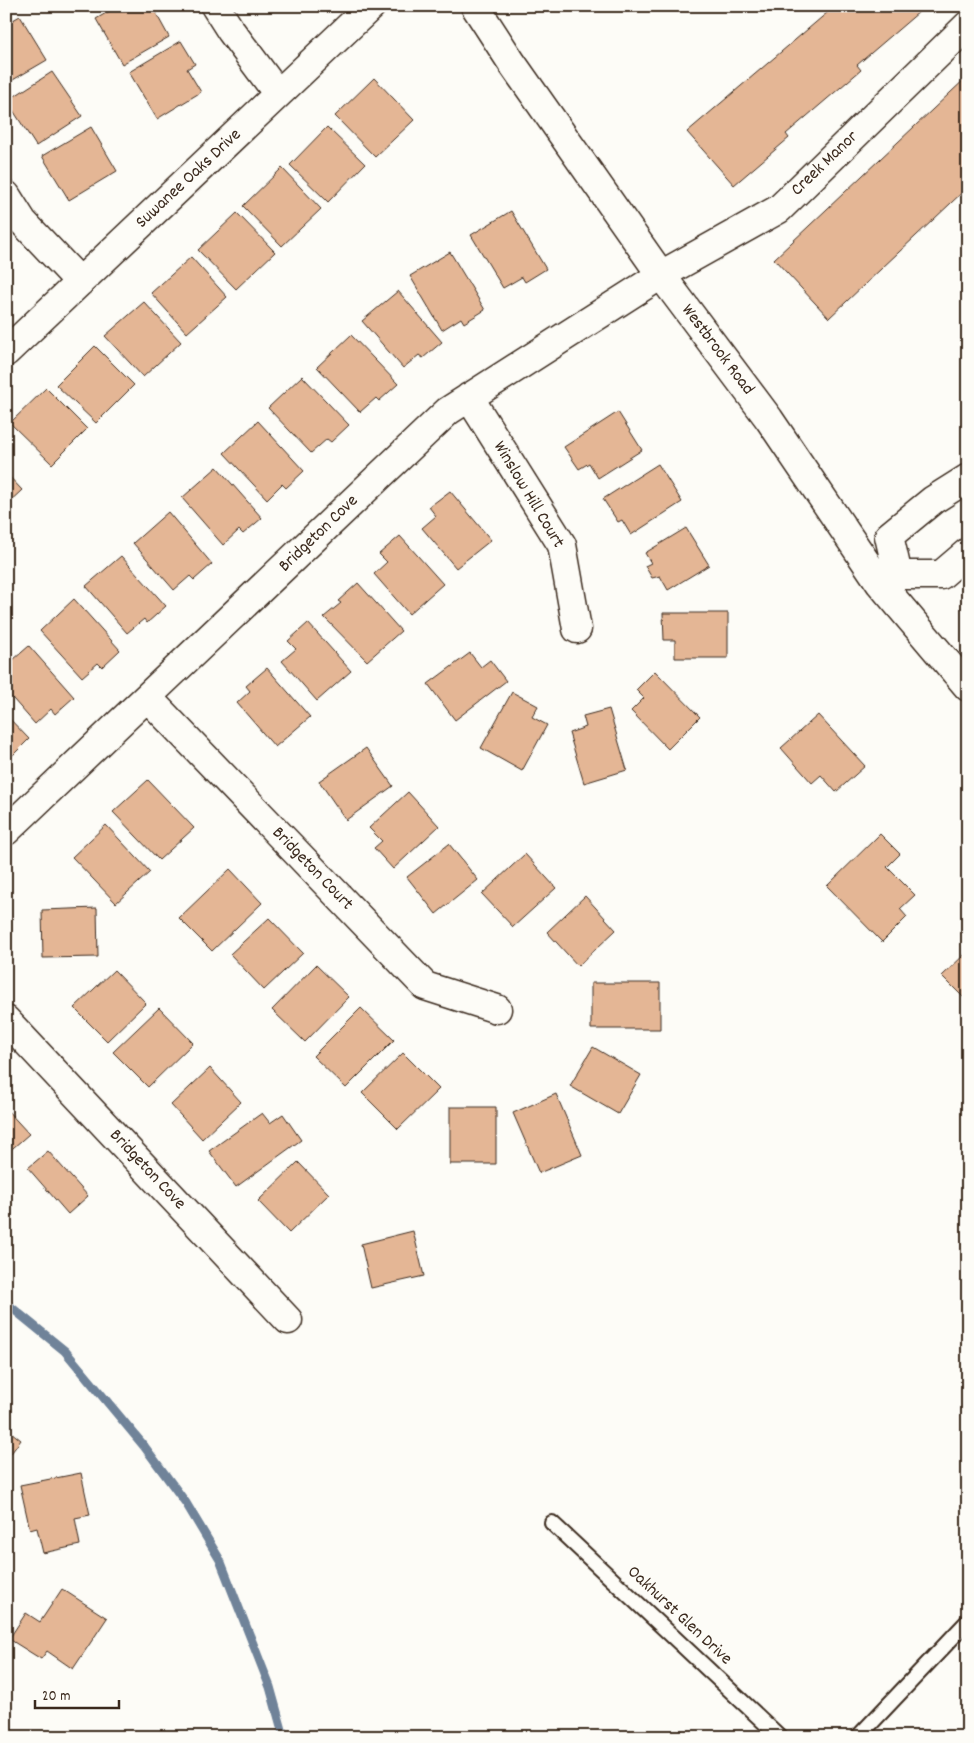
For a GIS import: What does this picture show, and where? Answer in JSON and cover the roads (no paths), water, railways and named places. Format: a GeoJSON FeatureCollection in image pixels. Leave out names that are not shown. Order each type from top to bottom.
{"type":"FeatureCollection","features":[{"type":"Feature","properties":{"kind":"street"},"geometry":{"type":"LineString","coordinates":[[215,6],[231,31],[278,94]]}},
{"type":"Feature","properties":{"kind":"street","name":"Suwanee Oaks Drive"},"geometry":{"type":"LineString","coordinates":[[6,352],[371,6]]}},
{"type":"Feature","properties":{"kind":"street","name":"Westbrook Road"},"geometry":{"type":"LineString","coordinates":[[475,6],[512,64],[661,274],[968,687]]}},
{"type":"Feature","properties":{"kind":"street","name":"Creek Manor"},"geometry":{"type":"LineString","coordinates":[[661,274],[779,209],[968,25]]}},
{"type":"Feature","properties":{"kind":"street"},"geometry":{"type":"LineString","coordinates":[[6,195],[23,222],[80,282]]}},
{"type":"Feature","properties":{"kind":"street","name":"Bridgeton Cove"},"geometry":{"type":"LineString","coordinates":[[6,831],[448,411],[661,274]]}},
{"type":"Feature","properties":{"kind":"street","name":"Winslow Hill Court"},"geometry":{"type":"LineString","coordinates":[[469,397],[562,545],[577,629]]}},
{"type":"Feature","properties":{"kind":"street"},"geometry":{"type":"LineString","coordinates":[[968,478],[933,500],[889,536],[889,579],[940,575],[968,552]]}},
{"type":"Feature","properties":{"kind":"street","name":"Bridgeton Court"},"geometry":{"type":"LineString","coordinates":[[147,697],[424,986],[497,1009]]}},
{"type":"Feature","properties":{"kind":"street","name":"Bridgeton Cove"},"geometry":{"type":"LineString","coordinates":[[6,1020],[288,1320]]}},
{"type":"Feature","properties":{"kind":"lane","name":"Oakhurst Glen Drive"},"geometry":{"type":"LineString","coordinates":[[552,1523],[780,1737]]}},
{"type":"Feature","properties":{"kind":"lane"},"geometry":{"type":"LineString","coordinates":[[858,1737],[968,1621]]}},
{"type":"Feature","properties":{"kind":"waterway"},"geometry":{"type":"LineString","coordinates":[[6,1303],[65,1351],[144,1446],[186,1503],[220,1560],[270,1687],[284,1737]]}}]}
